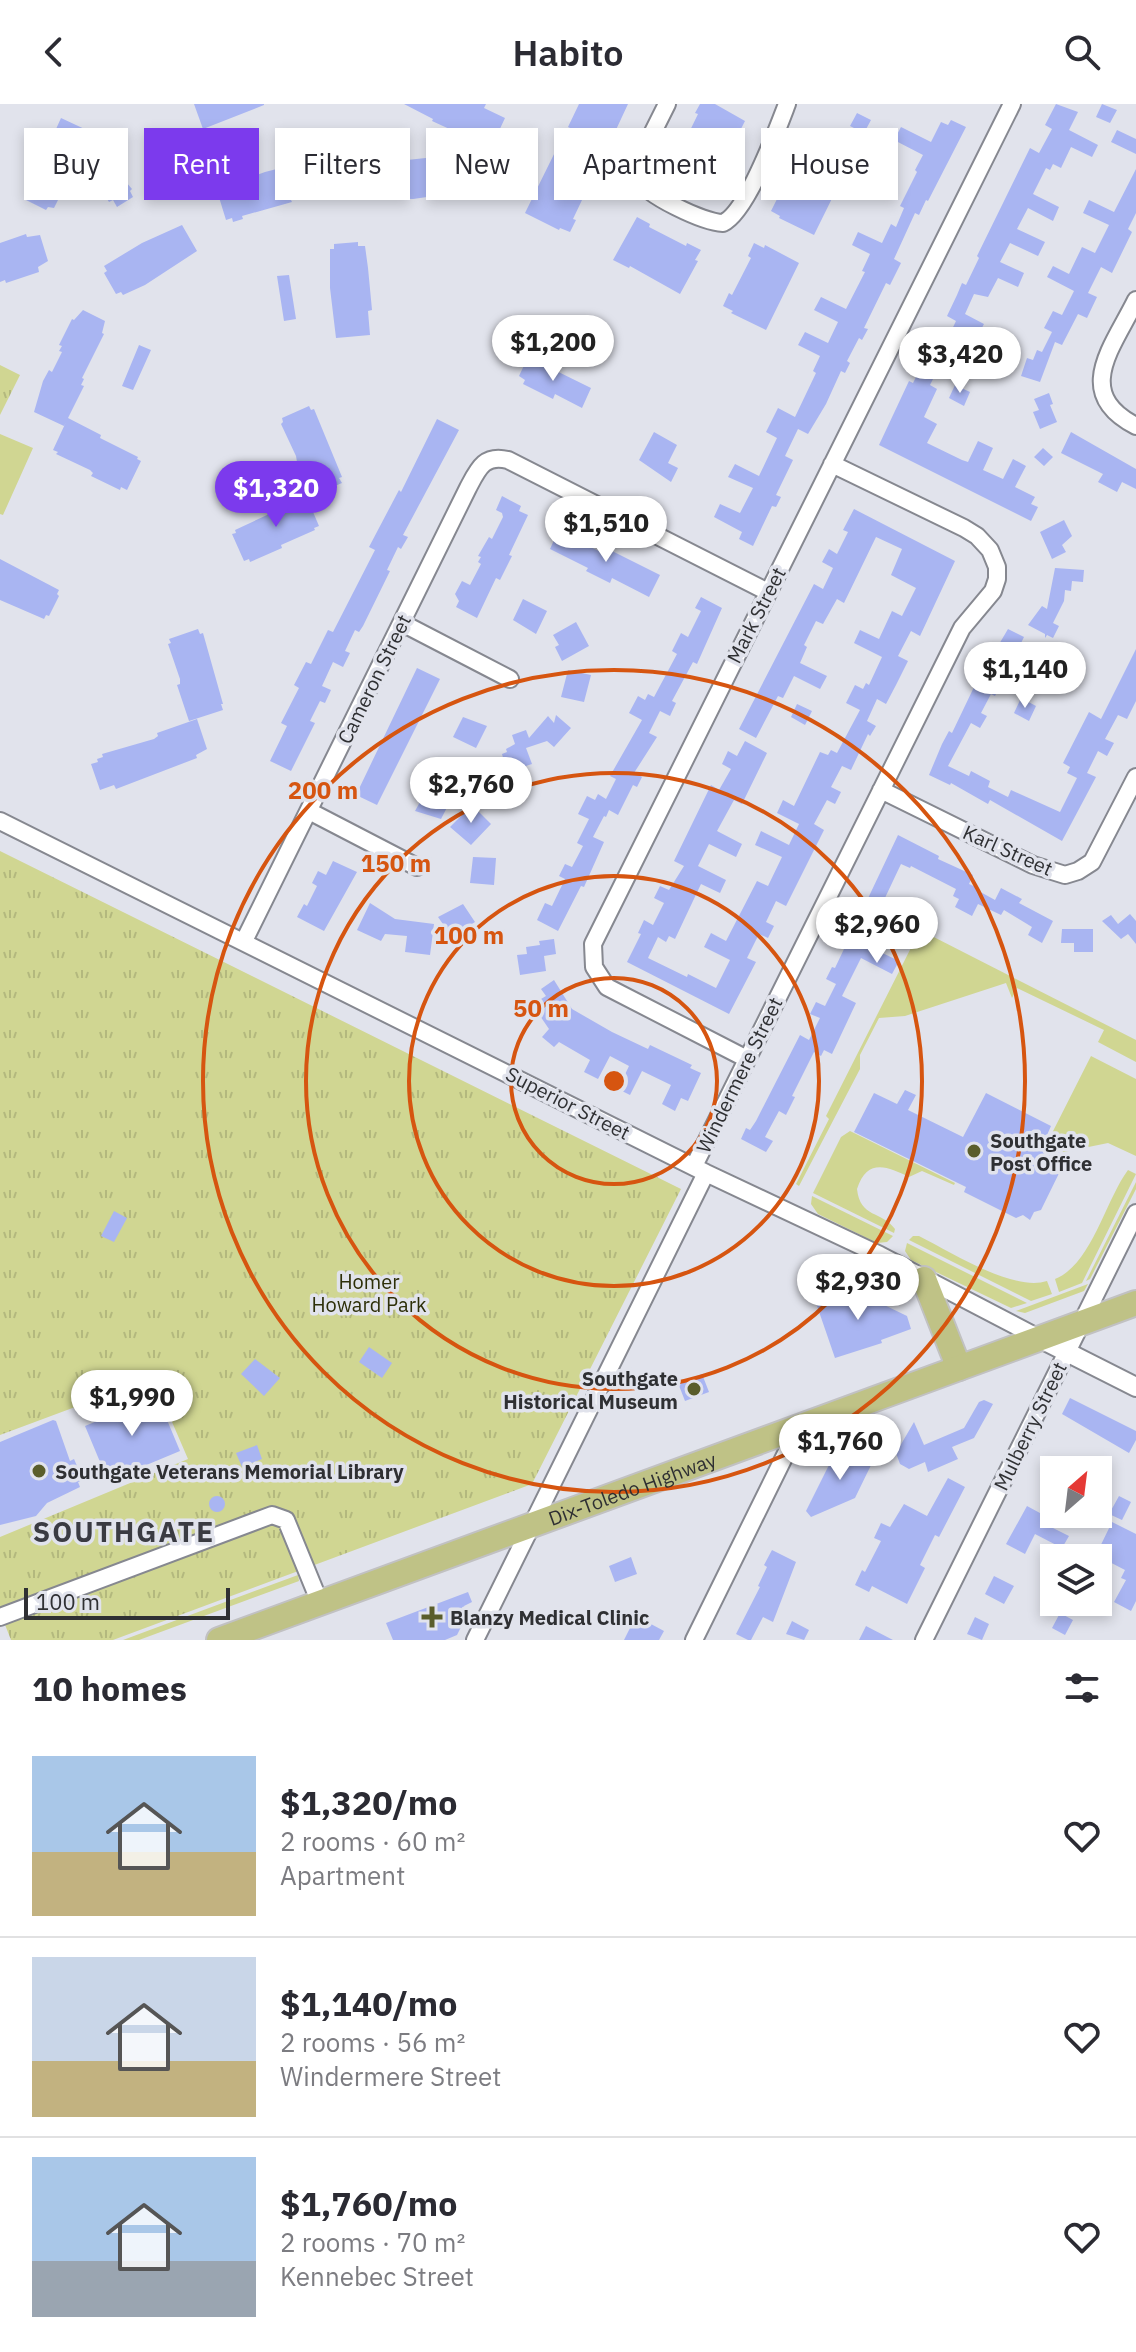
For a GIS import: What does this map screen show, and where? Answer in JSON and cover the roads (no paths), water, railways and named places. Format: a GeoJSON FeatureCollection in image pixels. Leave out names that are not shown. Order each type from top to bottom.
{"type":"FeatureCollection","features":[{"type":"Feature","properties":{"kind":"main road"},"geometry":{"type":"LineString","coordinates":[[924,1279],[959,1368]]}},
{"type":"Feature","properties":{"kind":"main road","name":"Dix-Toledo Highway"},"geometry":{"type":"LineString","coordinates":[[219,1640],[1136,1303]]}},
{"type":"Feature","properties":{"kind":"street"},"geometry":{"type":"LineString","coordinates":[[667,104],[637,164],[637,178],[644,188],[670,202],[710,221],[723,223],[731,219],[744,201],[787,104]]}},
{"type":"Feature","properties":{"kind":"street","name":"Mark Street"},"geometry":{"type":"LineString","coordinates":[[747,1059],[607,987],[594,967],[593,944],[832,464],[1005,106]]}},
{"type":"Feature","properties":{"kind":"street"},"geometry":{"type":"LineString","coordinates":[[1136,300],[1109,354],[1101,378],[1101,392],[1107,404],[1120,418],[1136,426]]}},
{"type":"Feature","properties":{"kind":"street","name":"Cameron Street"},"geometry":{"type":"LineString","coordinates":[[244,941],[473,478],[484,462],[493,458],[508,460],[768,592]]}},
{"type":"Feature","properties":{"kind":"street","name":"Windermere Street"},"geometry":{"type":"LineString","coordinates":[[475,1640],[700,1169],[747,1059],[962,628],[993,591],[997,579],[997,567],[990,550],[977,536],[832,464]]}},
{"type":"Feature","properties":{"kind":"street"},"geometry":{"type":"LineString","coordinates":[[402,623],[510,679]]}},
{"type":"Feature","properties":{"kind":"street","name":"Karl Street"},"geometry":{"type":"LineString","coordinates":[[881,790],[1033,865],[1065,875],[1092,862],[1136,777]]}},
{"type":"Feature","properties":{"kind":"street"},"geometry":{"type":"LineString","coordinates":[[309,811],[417,867]]}},
{"type":"Feature","properties":{"kind":"street","name":"Superior Street"},"geometry":{"type":"LineString","coordinates":[[0,821],[1136,1387]]}},
{"type":"Feature","properties":{"kind":"street","name":"Mulberry Street"},"geometry":{"type":"LineString","coordinates":[[924,1640],[1136,1213]]}},
{"type":"Feature","properties":{"kind":"street"},"geometry":{"type":"LineString","coordinates":[[694,1640],[799,1427]]}},
{"type":"Feature","properties":{"kind":"street"},"geometry":{"type":"LineString","coordinates":[[0,1617],[272,1515],[286,1520],[320,1603]]}},
{"type":"Feature","properties":{"kind":"place","name":"Southgate Post Office"},"geometry":{"type":"Point","coordinates":[974,1151]}},
{"type":"Feature","properties":{"kind":"place","name":"Southgate Historical Museum"},"geometry":{"type":"Point","coordinates":[694,1389]}},
{"type":"Feature","properties":{"kind":"place","name":"Southgate Veterans Memorial Library"},"geometry":{"type":"Point","coordinates":[39,1471]}},
{"type":"Feature","properties":{"kind":"place","name":"Blanzy Medical Clinic"},"geometry":{"type":"Point","coordinates":[432,1617]}},
{"type":"Feature","properties":{"kind":"district","name":"SOUTHGATE"},"geometry":{"type":"Point","coordinates":[124,1531]}},
{"type":"Feature","properties":{"kind":"park label","name":"Homer Howard Park"},"geometry":{"type":"Point","coordinates":[369,1292]}}]}
